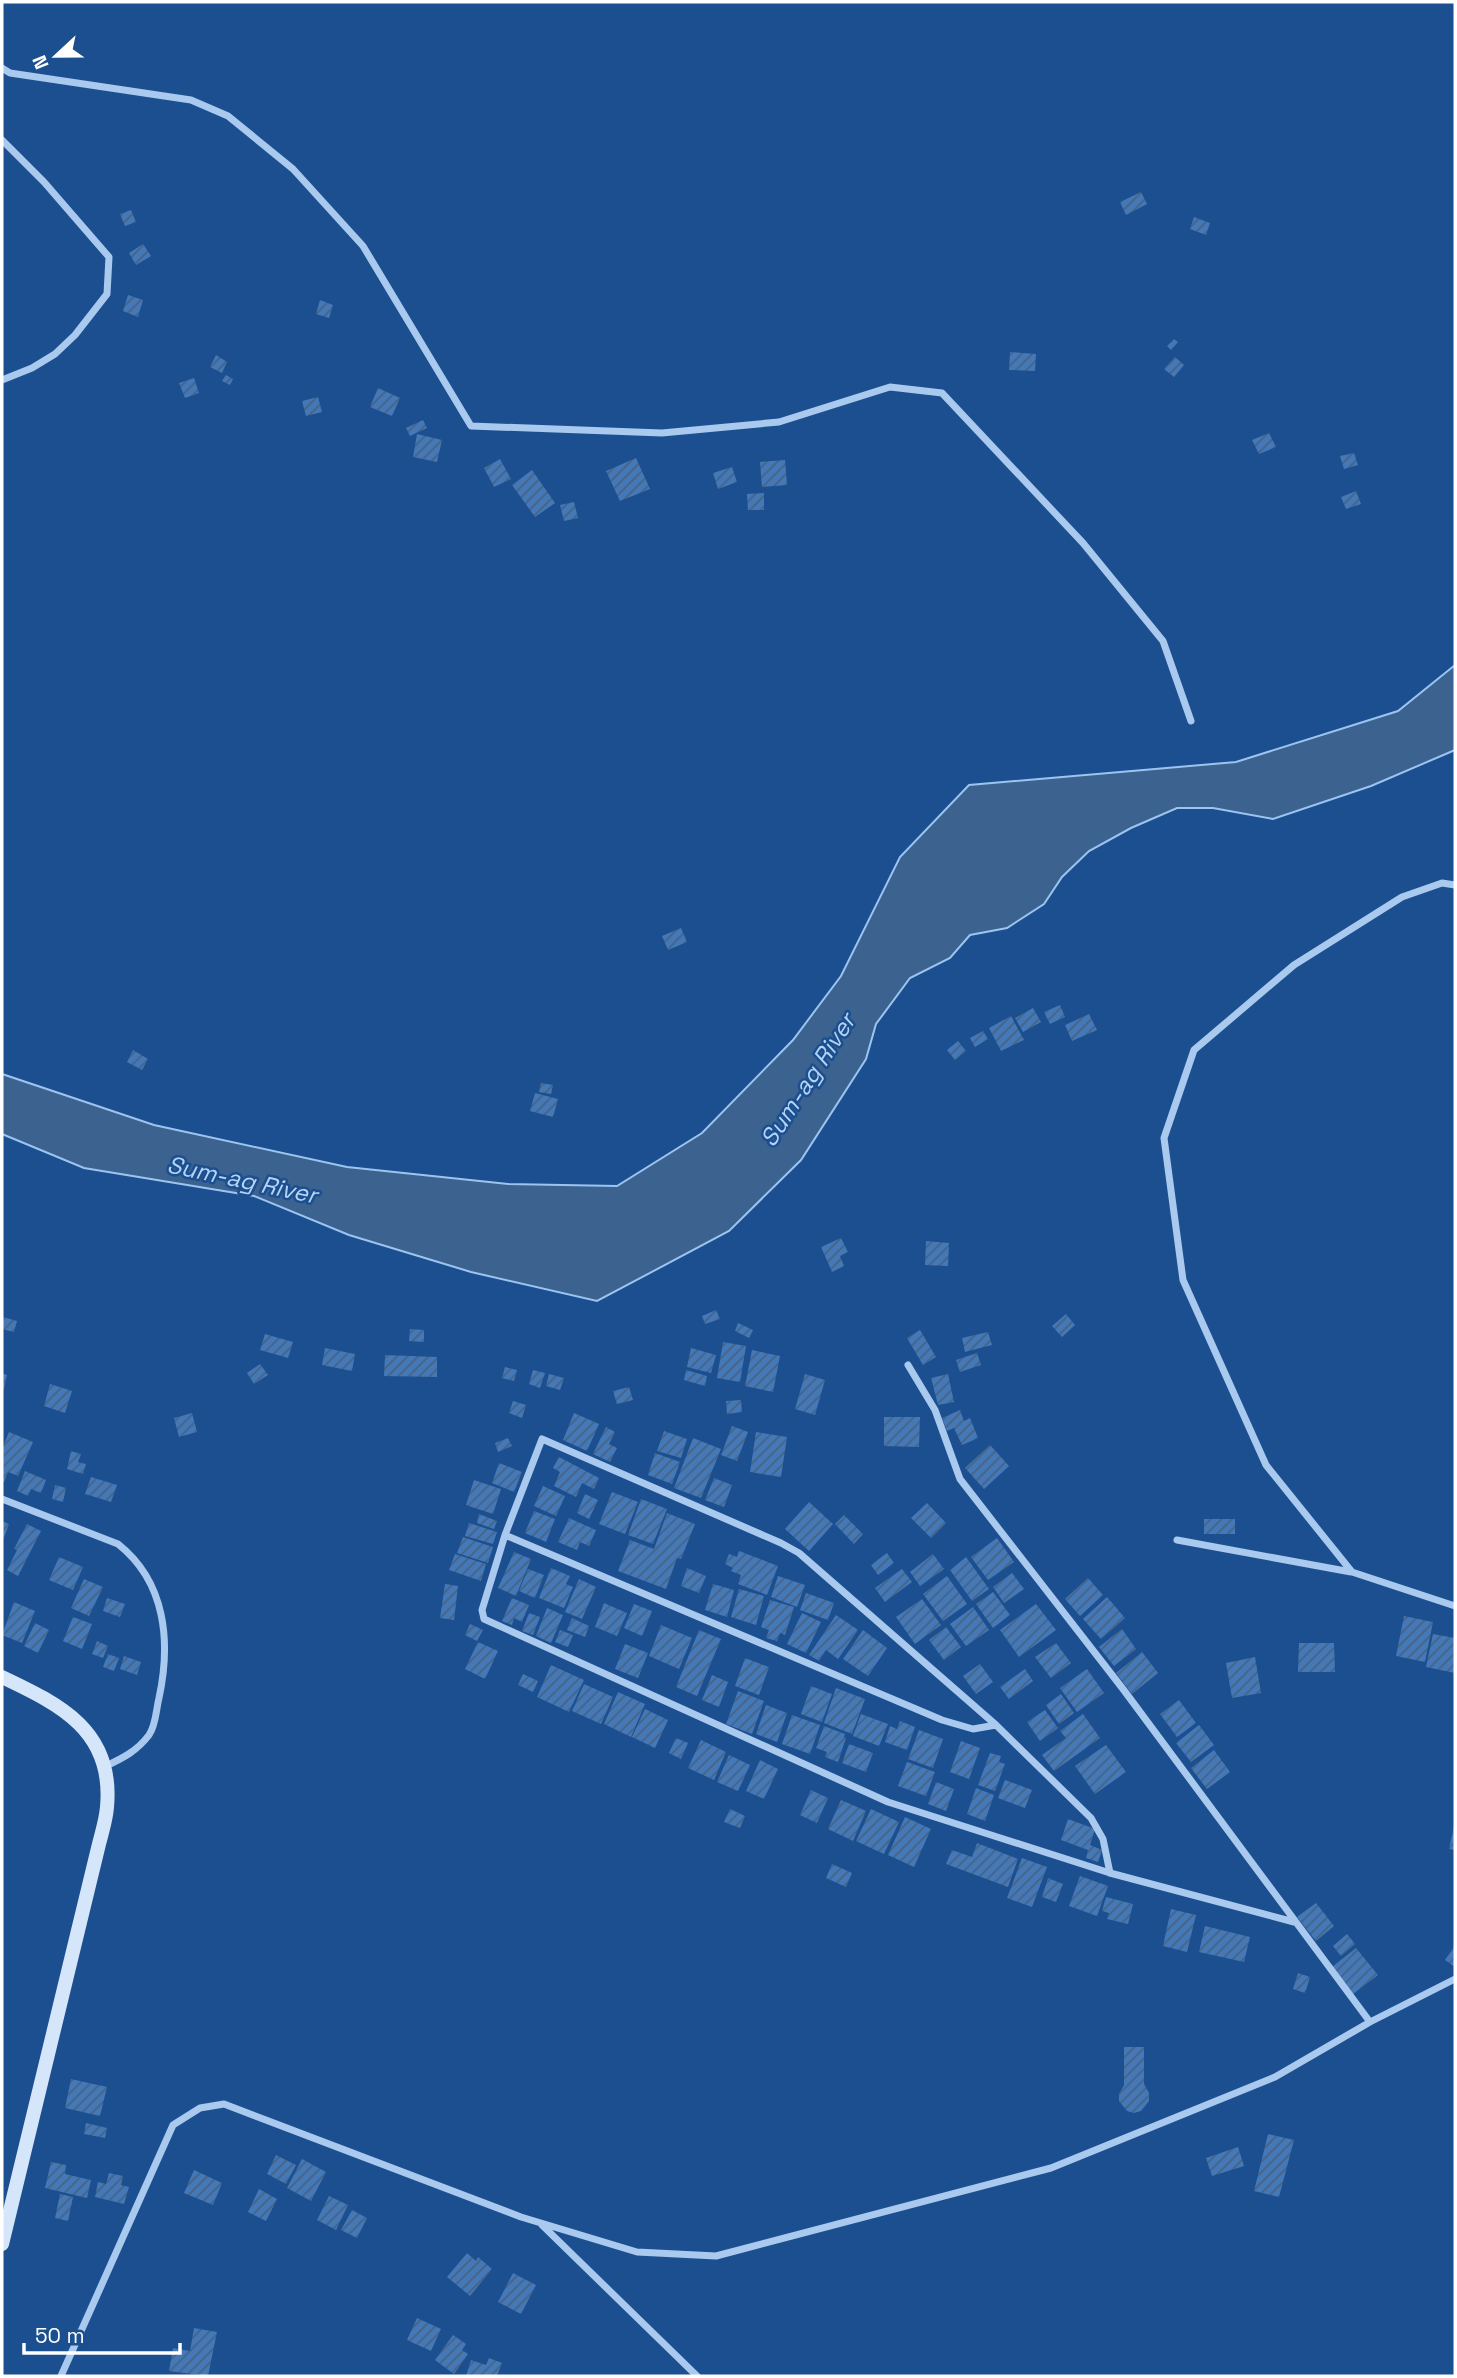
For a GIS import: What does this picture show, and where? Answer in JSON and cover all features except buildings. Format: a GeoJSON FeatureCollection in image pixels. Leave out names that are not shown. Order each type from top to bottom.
{"type":"FeatureCollection","features":[{"type":"Feature","properties":{"kind":"main road"},"geometry":{"type":"LineString","coordinates":[[2,1676],[46,1698],[73,1716],[87,1731],[106,1766],[107,1809],[2,2244]]}},
{"type":"Feature","properties":{"kind":"street"},"geometry":{"type":"LineString","coordinates":[[2,68],[10,73],[191,100],[228,116],[292,169],[363,246],[471,426],[662,433],[779,422],[890,387],[942,393],[1083,543],[1163,641],[1191,721]]}},
{"type":"Feature","properties":{"kind":"street"},"geometry":{"type":"LineString","coordinates":[[2,140],[44,182],[109,257],[107,294],[75,335],[55,354],[32,368],[2,380]]}},
{"type":"Feature","properties":{"kind":"street"},"geometry":{"type":"LineString","coordinates":[[1352,1572],[1266,1465],[1182,1280],[1164,1138],[1194,1049],[1294,965],[1402,897],[1443,883],[1455,885]]}},
{"type":"Feature","properties":{"kind":"street"},"geometry":{"type":"LineString","coordinates":[[908,1365],[935,1410],[960,1479],[1123,1689],[1370,2022]]}},
{"type":"Feature","properties":{"kind":"street"},"geometry":{"type":"LineString","coordinates":[[1110,1873],[1103,1839],[1091,1818],[996,1726],[790,1548],[542,1438],[505,1535],[482,1610],[484,1619],[888,1802],[1110,1873],[1294,1922]]}},
{"type":"Feature","properties":{"kind":"street"},"geometry":{"type":"LineString","coordinates":[[2,1499],[118,1544],[146,1574],[156,1593],[163,1618],[165,1640],[163,1680],[152,1731],[130,1755],[106,1766]]}},
{"type":"Feature","properties":{"kind":"street"},"geometry":{"type":"LineString","coordinates":[[505,1535],[942,1720],[973,1729],[996,1726]]}},
{"type":"Feature","properties":{"kind":"street"},"geometry":{"type":"LineString","coordinates":[[1177,1540],[1352,1572],[1455,1606]]}},
{"type":"Feature","properties":{"kind":"street"},"geometry":{"type":"LineString","coordinates":[[61,2376],[173,2125],[200,2108],[224,2104],[539,2222],[637,2252],[716,2256],[1051,2168],[1275,2077],[1370,2022],[1455,1979]]}},
{"type":"Feature","properties":{"kind":"street"},"geometry":{"type":"LineString","coordinates":[[539,2222],[697,2376]]}},
{"type":"Feature","properties":{"kind":"water","name":"Sum-ag River"},"geometry":{"type":"Polygon","coordinates":[[[1455,665],[1455,750],[1371,786],[1273,819],[1213,808],[1177,808],[1131,828],[1089,851],[1062,877],[1044,904],[1007,928],[970,935],[950,958],[910,978],[876,1024],[866,1059],[801,1160],[729,1231],[597,1301],[471,1272],[349,1235],[254,1196],[84,1168],[2,1134],[2,1074],[154,1125],[347,1167],[508,1184],[617,1186],[702,1133],[793,1040],[841,976],[900,857],[969,785],[1236,762],[1398,711],[1455,665]]]}}]}
